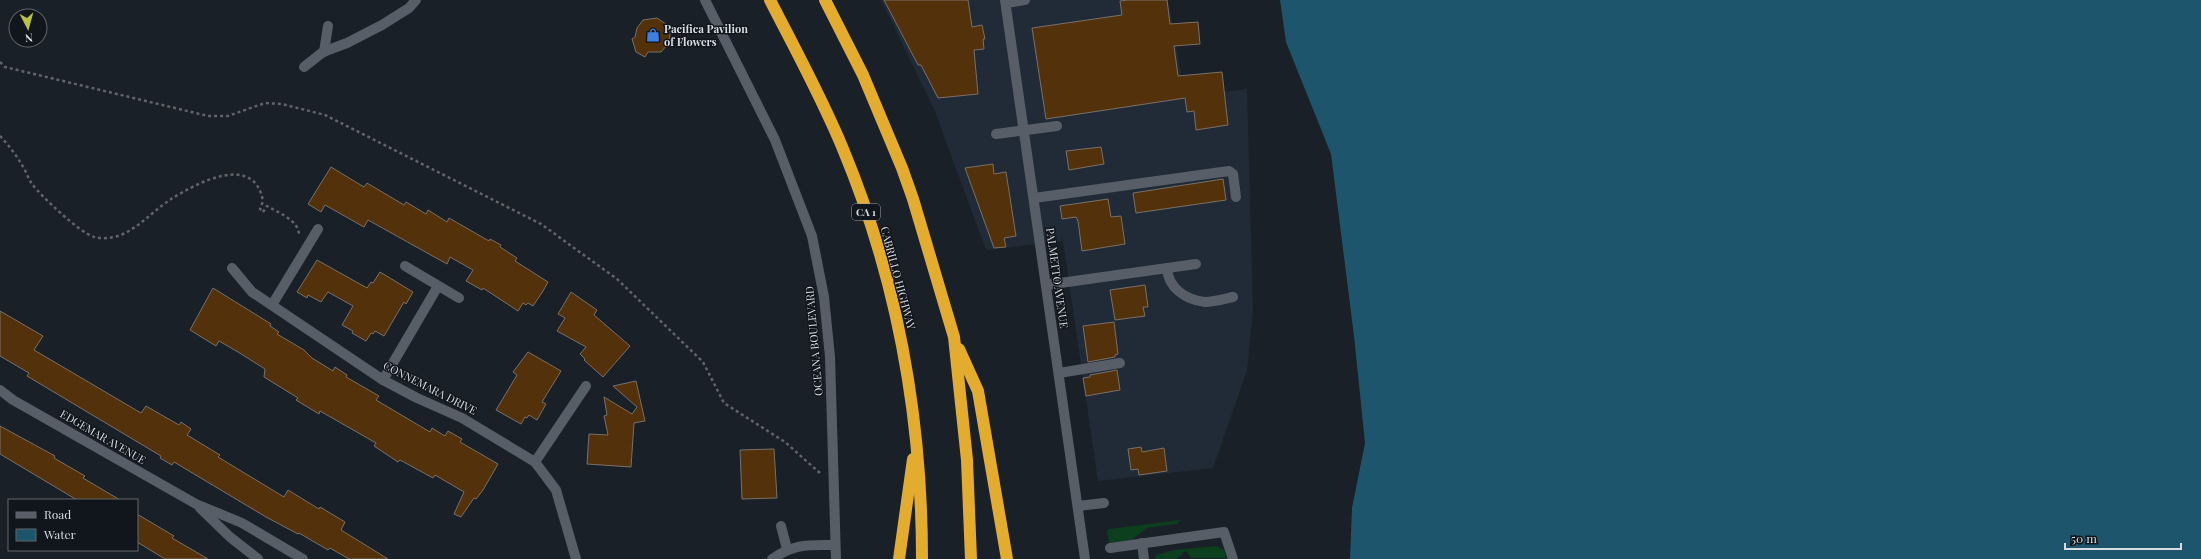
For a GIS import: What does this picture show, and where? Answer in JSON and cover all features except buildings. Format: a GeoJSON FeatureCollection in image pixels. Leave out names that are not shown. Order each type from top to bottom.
{"type":"FeatureCollection","features":[{"type":"Feature","properties":{"kind":"highway","name":"CABRILLO HIGHWAY"},"geometry":{"type":"LineString","coordinates":[[770,0],[834,130],[866,210],[885,274],[907,372],[916,438],[921,498],[922,559]]}},
{"type":"Feature","properties":{"kind":"highway"},"geometry":{"type":"LineString","coordinates":[[826,0],[863,75],[902,168],[913,199],[954,337],[978,390],[1007,559]]}},
{"type":"Feature","properties":{"kind":"highway"},"geometry":{"type":"LineString","coordinates":[[954,337],[968,460],[971,559]]}},
{"type":"Feature","properties":{"kind":"highway"},"geometry":{"type":"LineString","coordinates":[[899,559],[916,438]]}},
{"type":"Feature","properties":{"kind":"highway"},"geometry":{"type":"LineString","coordinates":[[987,439],[998,532],[999,559]]}},
{"type":"Feature","properties":{"kind":"street"},"geometry":{"type":"LineString","coordinates":[[304,67],[324,52],[348,43],[382,25],[409,8],[416,0]]}},
{"type":"Feature","properties":{"kind":"street","name":"OCEANA BOULEVARD"},"geometry":{"type":"LineString","coordinates":[[705,0],[775,140],[812,236],[824,297],[830,357],[836,559]]}},
{"type":"Feature","properties":{"kind":"street"},"geometry":{"type":"LineString","coordinates":[[1005,2],[1025,0]]}},
{"type":"Feature","properties":{"kind":"street","name":"PALMETTO AVENUE"},"geometry":{"type":"LineString","coordinates":[[1005,2],[1085,559]]}},
{"type":"Feature","properties":{"kind":"street"},"geometry":{"type":"LineString","coordinates":[[324,52],[328,26]]}},
{"type":"Feature","properties":{"kind":"street"},"geometry":{"type":"LineString","coordinates":[[996,134],[1057,126]]}},
{"type":"Feature","properties":{"kind":"street"},"geometry":{"type":"LineString","coordinates":[[1034,198],[1229,171],[1233,174],[1236,197]]}},
{"type":"Feature","properties":{"kind":"street"},"geometry":{"type":"LineString","coordinates":[[272,305],[318,229]]}},
{"type":"Feature","properties":{"kind":"street"},"geometry":{"type":"LineString","coordinates":[[1046,286],[1196,264]]}},
{"type":"Feature","properties":{"kind":"street"},"geometry":{"type":"LineString","coordinates":[[404,266],[459,298]]}},
{"type":"Feature","properties":{"kind":"street","name":"CONNEMARA DRIVE"},"geometry":{"type":"LineString","coordinates":[[232,268],[252,292],[383,380],[416,398],[462,418],[535,462],[556,490],[576,559]]}},
{"type":"Feature","properties":{"kind":"street"},"geometry":{"type":"LineString","coordinates":[[1167,268],[1168,276],[1174,288],[1184,295],[1207,302],[1233,297]]}},
{"type":"Feature","properties":{"kind":"street"},"geometry":{"type":"LineString","coordinates":[[383,380],[438,286]]}},
{"type":"Feature","properties":{"kind":"street"},"geometry":{"type":"LineString","coordinates":[[1059,373],[1120,363]]}},
{"type":"Feature","properties":{"kind":"street"},"geometry":{"type":"LineString","coordinates":[[535,462],[586,386]]}},
{"type":"Feature","properties":{"kind":"street","name":"EDGEMAR AVENUE"},"geometry":{"type":"LineString","coordinates":[[0,390],[13,400],[196,504],[242,523],[303,559]]}},
{"type":"Feature","properties":{"kind":"street"},"geometry":{"type":"LineString","coordinates":[[1078,506],[1104,503]]}},
{"type":"Feature","properties":{"kind":"street","name":"EDGEMAR AVENUE"},"geometry":{"type":"LineString","coordinates":[[196,504],[230,537],[258,559]]}},
{"type":"Feature","properties":{"kind":"street"},"geometry":{"type":"LineString","coordinates":[[781,526],[781,555],[806,545],[835,545]]}},
{"type":"Feature","properties":{"kind":"street"},"geometry":{"type":"LineString","coordinates":[[1110,548],[1224,532],[1233,559]]}},
{"type":"Feature","properties":{"kind":"street"},"geometry":{"type":"LineString","coordinates":[[1142,543],[1144,559]]}},
{"type":"Feature","properties":{"kind":"path"},"geometry":{"type":"LineString","coordinates":[[0,62],[5,67],[208,116],[228,116],[265,102],[282,104],[325,116],[541,224],[617,279],[703,362],[724,404],[785,442],[835,486]]}},
{"type":"Feature","properties":{"kind":"path"},"geometry":{"type":"LineString","coordinates":[[0,136],[22,164],[36,189],[73,223],[94,237],[111,238],[129,231],[171,199],[206,181],[226,175],[245,176],[257,184],[263,201],[260,209],[263,212],[267,206],[287,218],[296,225],[299,237]]}},
{"type":"Feature","properties":{"kind":"shaded area"},"geometry":{"type":"Polygon","coordinates":[[[881,0],[1168,0],[1185,97],[1247,89],[1253,311],[1247,370],[1213,468],[1098,481],[1063,241],[986,250],[934,109],[881,0]]]}},
{"type":"Feature","properties":{"kind":"green space"},"geometry":{"type":"Polygon","coordinates":[[[1180,520],[1177,524],[1146,528],[1132,540],[1109,543],[1107,531],[1109,529],[1180,520]]]}},
{"type":"Feature","properties":{"kind":"green space"},"geometry":{"type":"Polygon","coordinates":[[[1217,546],[1224,550],[1226,558],[1191,558],[1186,551],[1176,559],[1155,559],[1156,555],[1174,550],[1217,546]]]}},
{"type":"Feature","properties":{"kind":"water"},"geometry":{"type":"Polygon","coordinates":[[[1280,0],[2201,0],[2201,559],[1350,559],[1352,508],[1365,443],[1354,336],[1331,154],[1286,42],[1280,0]]]}},
{"type":"Feature","properties":{"kind":"place","name":"Pacifica Pavilion of Flowers"},"geometry":{"type":"Point","coordinates":[653,35]}}]}
